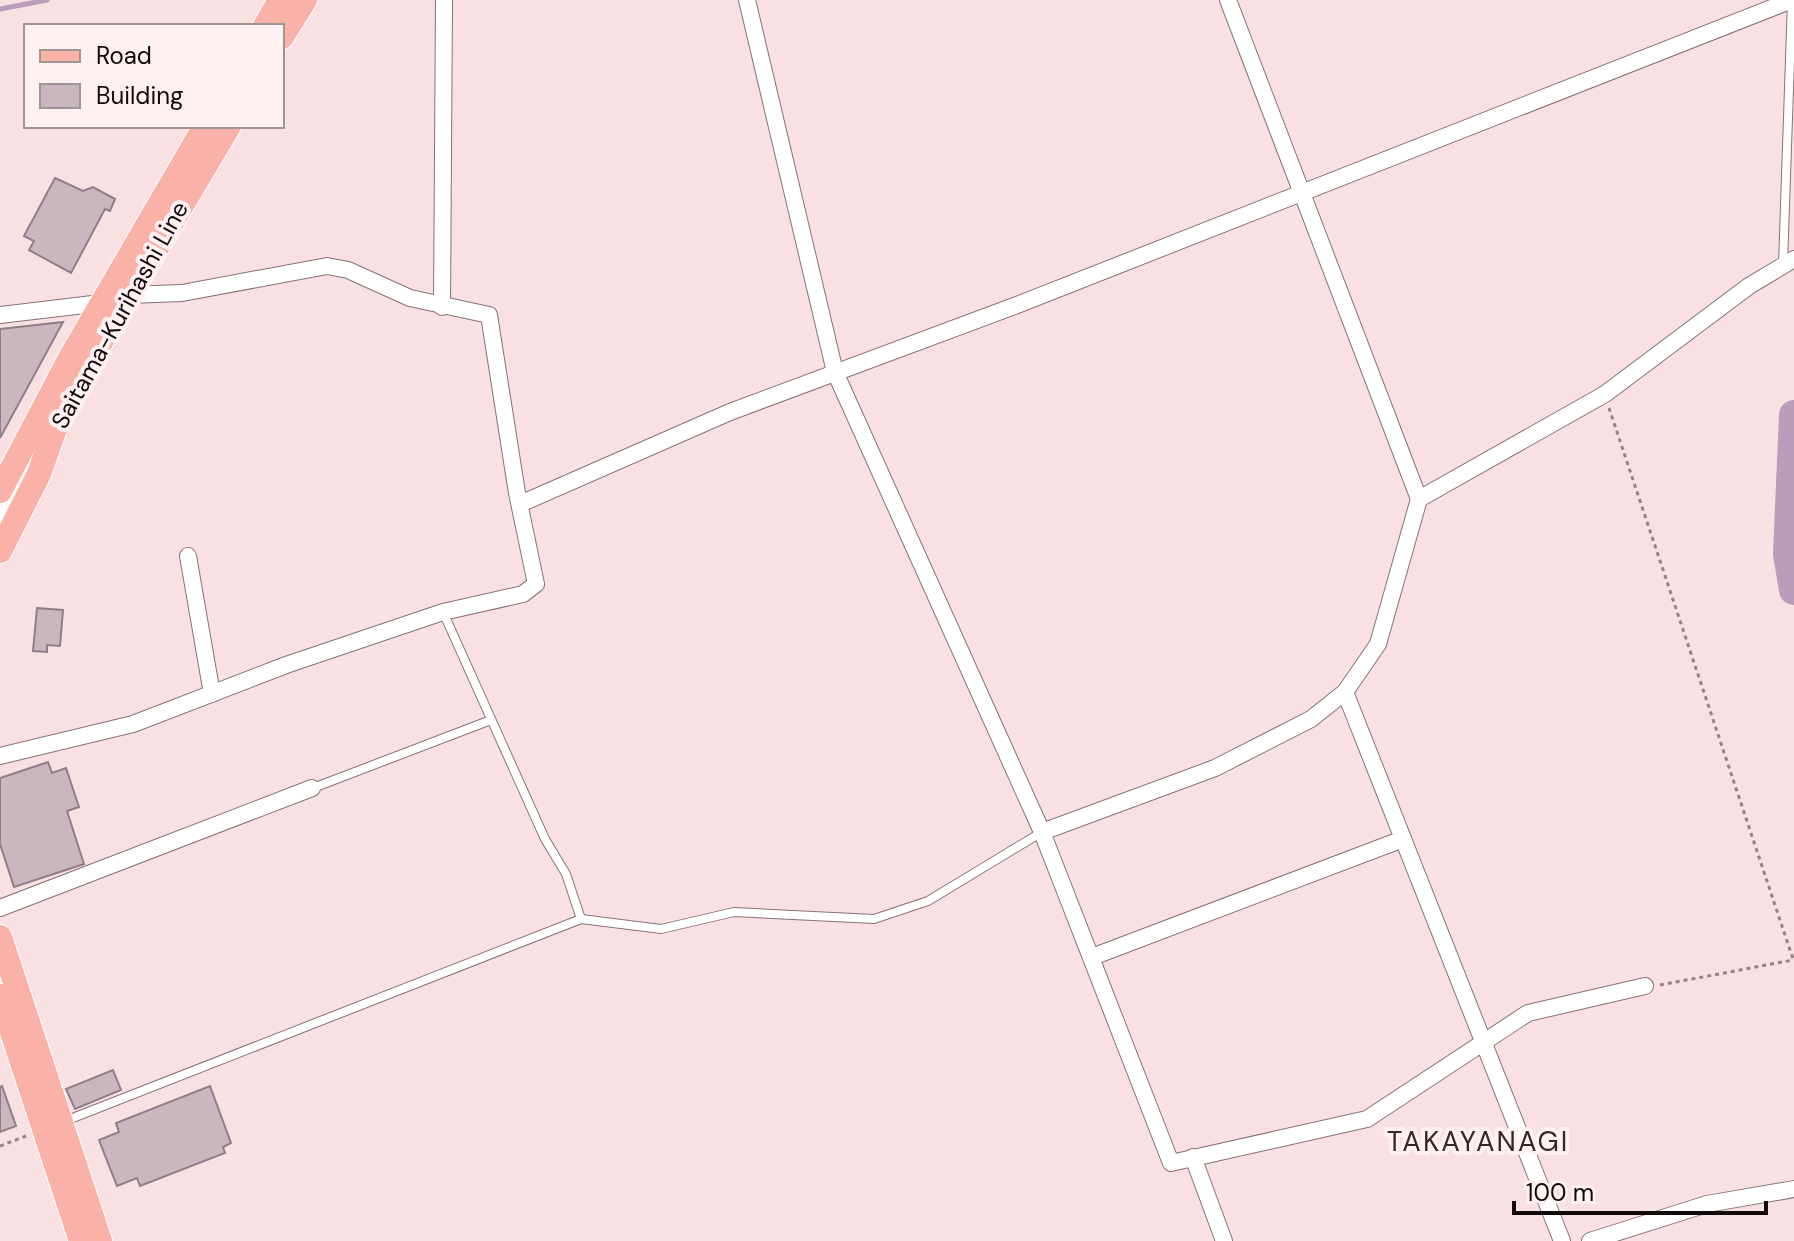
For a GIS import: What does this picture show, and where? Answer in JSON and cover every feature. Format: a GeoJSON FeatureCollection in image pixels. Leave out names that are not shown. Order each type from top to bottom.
{"type":"FeatureCollection","features":[{"type":"Feature","properties":{"kind":"main road"},"geometry":{"type":"LineString","coordinates":[[266,24],[280,0]]}},
{"type":"Feature","properties":{"kind":"main road"},"geometry":{"type":"LineString","coordinates":[[284,34],[305,0]]}},
{"type":"Feature","properties":{"kind":"main road","name":"Saitama-Kurihashi Line"},"geometry":{"type":"LineString","coordinates":[[0,491],[101,303],[204,128]]}},
{"type":"Feature","properties":{"kind":"main road","name":"Saitama-Kurihashi Line"},"geometry":{"type":"LineString","coordinates":[[0,551],[39,474],[56,426],[228,128]]}},
{"type":"Feature","properties":{"kind":"main road"},"geometry":{"type":"LineString","coordinates":[[0,937],[81,1241]]}},
{"type":"Feature","properties":{"kind":"main road"},"geometry":{"type":"LineString","coordinates":[[0,996],[100,1241]]}},
{"type":"Feature","properties":{"kind":"street"},"geometry":{"type":"LineString","coordinates":[[442,307],[444,0]]}},
{"type":"Feature","properties":{"kind":"street"},"geometry":{"type":"LineString","coordinates":[[747,0],[835,372],[1042,832],[1171,1163],[1367,1119],[1540,1007],[1645,986]]}},
{"type":"Feature","properties":{"kind":"street"},"geometry":{"type":"LineString","coordinates":[[1042,832],[1215,768],[1311,719],[1345,692],[1378,644],[1419,499],[1228,0]]}},
{"type":"Feature","properties":{"kind":"street"},"geometry":{"type":"LineString","coordinates":[[520,504],[730,412],[1792,0]]}},
{"type":"Feature","properties":{"kind":"street"},"geometry":{"type":"LineString","coordinates":[[1419,499],[1432,495],[1605,394],[1788,262]]}},
{"type":"Feature","properties":{"kind":"street"},"geometry":{"type":"LineString","coordinates":[[0,756],[133,724],[286,665],[443,612],[523,594],[536,584],[520,504],[493,323],[489,315],[410,298],[348,270],[327,266],[182,293],[129,295]]}},
{"type":"Feature","properties":{"kind":"street"},"geometry":{"type":"LineString","coordinates":[[0,315],[101,303]]}},
{"type":"Feature","properties":{"kind":"street"},"geometry":{"type":"LineString","coordinates":[[0,524],[38,450],[56,426]]}},
{"type":"Feature","properties":{"kind":"street"},"geometry":{"type":"LineString","coordinates":[[188,556],[212,694]]}},
{"type":"Feature","properties":{"kind":"street"},"geometry":{"type":"LineString","coordinates":[[1345,692],[1562,1241]]}},
{"type":"Feature","properties":{"kind":"street"},"geometry":{"type":"LineString","coordinates":[[0,908],[312,788]]}},
{"type":"Feature","properties":{"kind":"street"},"geometry":{"type":"LineString","coordinates":[[1092,957],[1403,839]]}},
{"type":"Feature","properties":{"kind":"street"},"geometry":{"type":"LineString","coordinates":[[1193,1157],[1224,1241]]}},
{"type":"Feature","properties":{"kind":"street"},"geometry":{"type":"LineString","coordinates":[[1590,1241],[1707,1204],[1794,1189]]}},
{"type":"Feature","properties":{"kind":"lane"},"geometry":{"type":"LineString","coordinates":[[1788,262],[1792,0]]}},
{"type":"Feature","properties":{"kind":"lane"},"geometry":{"type":"LineString","coordinates":[[443,612],[545,839],[566,874],[581,919]]}},
{"type":"Feature","properties":{"kind":"lane"},"geometry":{"type":"LineString","coordinates":[[312,788],[491,720]]}},
{"type":"Feature","properties":{"kind":"lane"},"geometry":{"type":"LineString","coordinates":[[52,1126],[581,919],[661,929],[734,912],[874,919],[928,901],[1042,832]]}},
{"type":"Feature","properties":{"kind":"path"},"geometry":{"type":"LineString","coordinates":[[1605,394],[1794,961],[1645,986]]}},
{"type":"Feature","properties":{"kind":"path"},"geometry":{"type":"LineString","coordinates":[[0,1146],[52,1126]]}},
{"type":"Feature","properties":{"kind":"building"},"geometry":{"type":"Polygon","coordinates":[[[55,178],[83,191],[93,187],[115,199],[110,211],[105,209],[71,273],[29,250],[34,241],[24,236],[55,178]]]}},
{"type":"Feature","properties":{"kind":"building"},"geometry":{"type":"Polygon","coordinates":[[[63,322],[0,438],[0,329],[63,322]]]}},
{"type":"Feature","properties":{"kind":"building"},"geometry":{"type":"Polygon","coordinates":[[[37,608],[63,610],[60,646],[47,645],[47,652],[33,651],[37,608]]]}},
{"type":"Feature","properties":{"kind":"building"},"geometry":{"type":"Polygon","coordinates":[[[48,762],[52,773],[66,768],[79,807],[67,811],[84,864],[14,887],[0,844],[0,778],[48,762]]]}},
{"type":"Feature","properties":{"kind":"building"},"geometry":{"type":"Polygon","coordinates":[[[113,1070],[121,1090],[75,1109],[66,1089],[113,1070]]]}},
{"type":"Feature","properties":{"kind":"building"},"geometry":{"type":"Polygon","coordinates":[[[210,1086],[231,1143],[223,1147],[225,1153],[140,1186],[137,1178],[117,1186],[99,1140],[119,1132],[116,1123],[210,1086]]]}},
{"type":"Feature","properties":{"kind":"building"},"geometry":{"type":"Polygon","coordinates":[[[0,1087],[16,1126],[0,1132],[0,1087]]]}},
{"type":"Feature","properties":{"kind":"waterway"},"geometry":{"type":"LineString","coordinates":[[0,9],[47,0]]}},
{"type":"Feature","properties":{"kind":"waterway"},"geometry":{"type":"LineString","coordinates":[[1794,415],[1788,554],[1794,590]]}},
{"type":"Feature","properties":{"kind":"district","name":"TAKAYANAGI"},"geometry":{"type":"Point","coordinates":[1478,1141]}}]}
